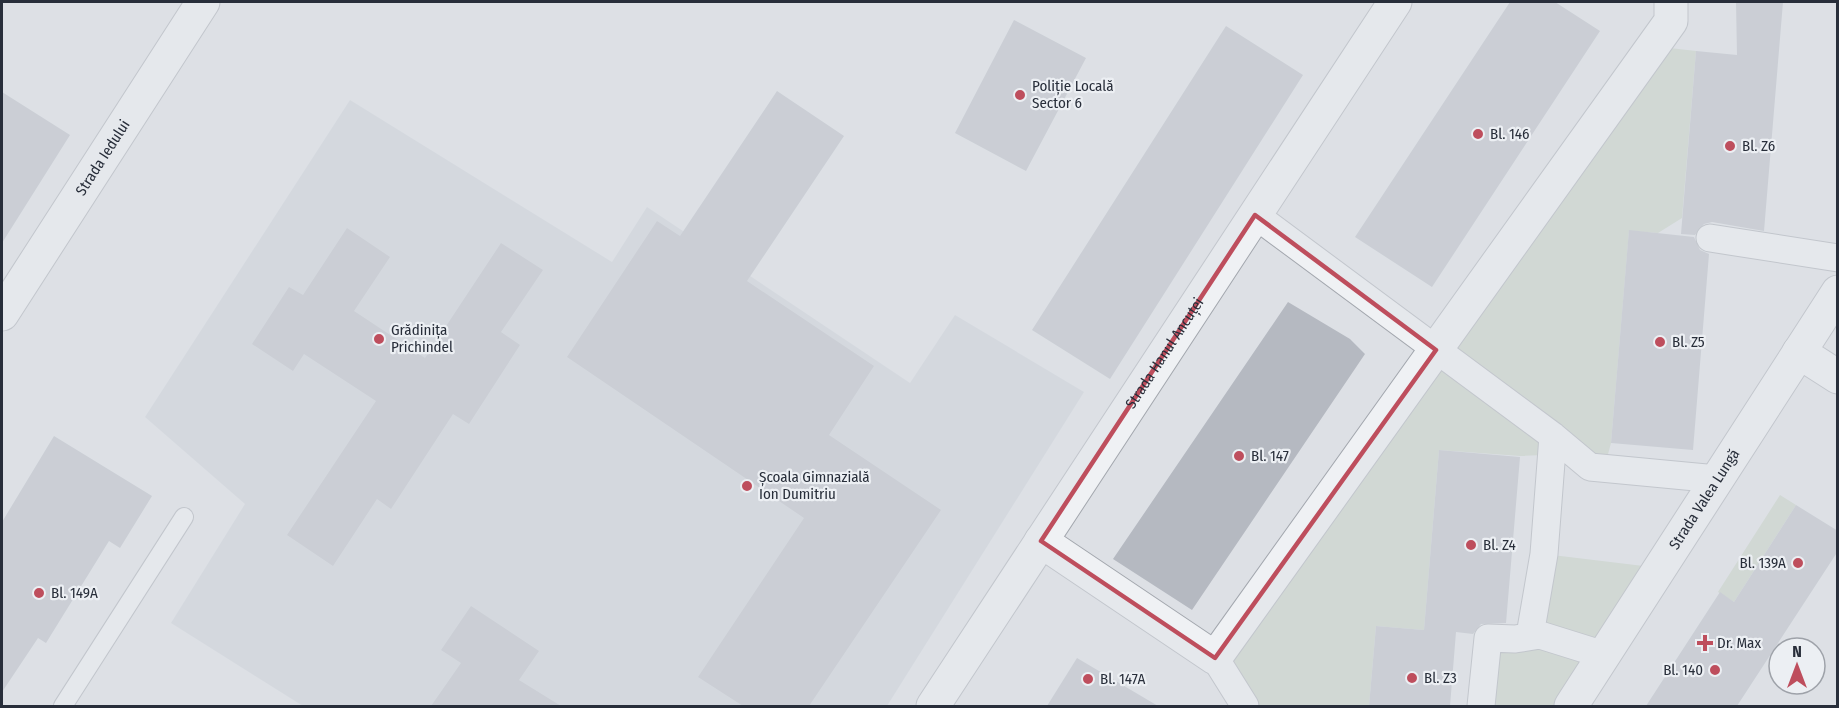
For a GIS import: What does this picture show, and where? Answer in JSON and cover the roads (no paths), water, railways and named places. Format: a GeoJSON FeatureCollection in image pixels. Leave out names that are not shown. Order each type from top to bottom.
{"type":"FeatureCollection","features":[{"type":"Feature","properties":{"kind":"street","name":"Strada Iedului"},"geometry":{"type":"LineString","coordinates":[[2,314],[202,2]]}},
{"type":"Feature","properties":{"kind":"street","name":"Strada Hanul Ancuței"},"geometry":{"type":"LineString","coordinates":[[933,706],[1395,2]]}},
{"type":"Feature","properties":{"kind":"street"},"geometry":{"type":"LineString","coordinates":[[1215,658],[1671,21],[1671,2]]}},
{"type":"Feature","properties":{"kind":"street"},"geometry":{"type":"LineString","coordinates":[[1255,215],[1553,436],[1590,467],[1716,479]]}},
{"type":"Feature","properties":{"kind":"street"},"geometry":{"type":"LineString","coordinates":[[1710,238],[1838,258]]}},
{"type":"Feature","properties":{"kind":"street","name":"Strada Valea Lungă"},"geometry":{"type":"LineString","coordinates":[[1571,706],[1838,292]]}},
{"type":"Feature","properties":{"kind":"street"},"geometry":{"type":"LineString","coordinates":[[1799,352],[1838,377]]}},
{"type":"Feature","properties":{"kind":"street"},"geometry":{"type":"LineString","coordinates":[[1530,635],[1544,554],[1553,436]]}},
{"type":"Feature","properties":{"kind":"street"},"geometry":{"type":"LineString","coordinates":[[1041,541],[1215,658],[1245,706]]}},
{"type":"Feature","properties":{"kind":"street"},"geometry":{"type":"LineString","coordinates":[[1480,706],[1488,638],[1515,639],[1540,635],[1604,655]]}},
{"type":"Feature","properties":{"kind":"lane"},"geometry":{"type":"LineString","coordinates":[[63,706],[184,517]]}},
{"type":"Feature","properties":{"kind":"place","name":"Poliție Locală Sector 6"},"geometry":{"type":"Point","coordinates":[1020,95]}},
{"type":"Feature","properties":{"kind":"place","name":"Bl. 146"},"geometry":{"type":"Point","coordinates":[1478,134]}},
{"type":"Feature","properties":{"kind":"place","name":"Bl. Z6"},"geometry":{"type":"Point","coordinates":[1730,146]}},
{"type":"Feature","properties":{"kind":"place","name":"Grădinița Prichindel"},"geometry":{"type":"Point","coordinates":[379,339]}},
{"type":"Feature","properties":{"kind":"place","name":"Bl. Z5"},"geometry":{"type":"Point","coordinates":[1660,342]}},
{"type":"Feature","properties":{"kind":"place","name":"Bl. 147"},"geometry":{"type":"Point","coordinates":[1239,456]}},
{"type":"Feature","properties":{"kind":"place","name":"Școala Gimnazială Ion Dumitriu"},"geometry":{"type":"Point","coordinates":[747,486]}},
{"type":"Feature","properties":{"kind":"place","name":"Bl. Z4"},"geometry":{"type":"Point","coordinates":[1471,545]}},
{"type":"Feature","properties":{"kind":"place","name":"Bl. 139A"},"geometry":{"type":"Point","coordinates":[1798,563]}},
{"type":"Feature","properties":{"kind":"place","name":"Bl. 149A"},"geometry":{"type":"Point","coordinates":[39,593]}},
{"type":"Feature","properties":{"kind":"place","name":"Dr. Max"},"geometry":{"type":"Point","coordinates":[1705,643]}},
{"type":"Feature","properties":{"kind":"place","name":"Bl. 140"},"geometry":{"type":"Point","coordinates":[1715,670]}},
{"type":"Feature","properties":{"kind":"place","name":"Bl. Z3"},"geometry":{"type":"Point","coordinates":[1412,678]}},
{"type":"Feature","properties":{"kind":"place","name":"Bl. 147A"},"geometry":{"type":"Point","coordinates":[1088,679]}}]}
